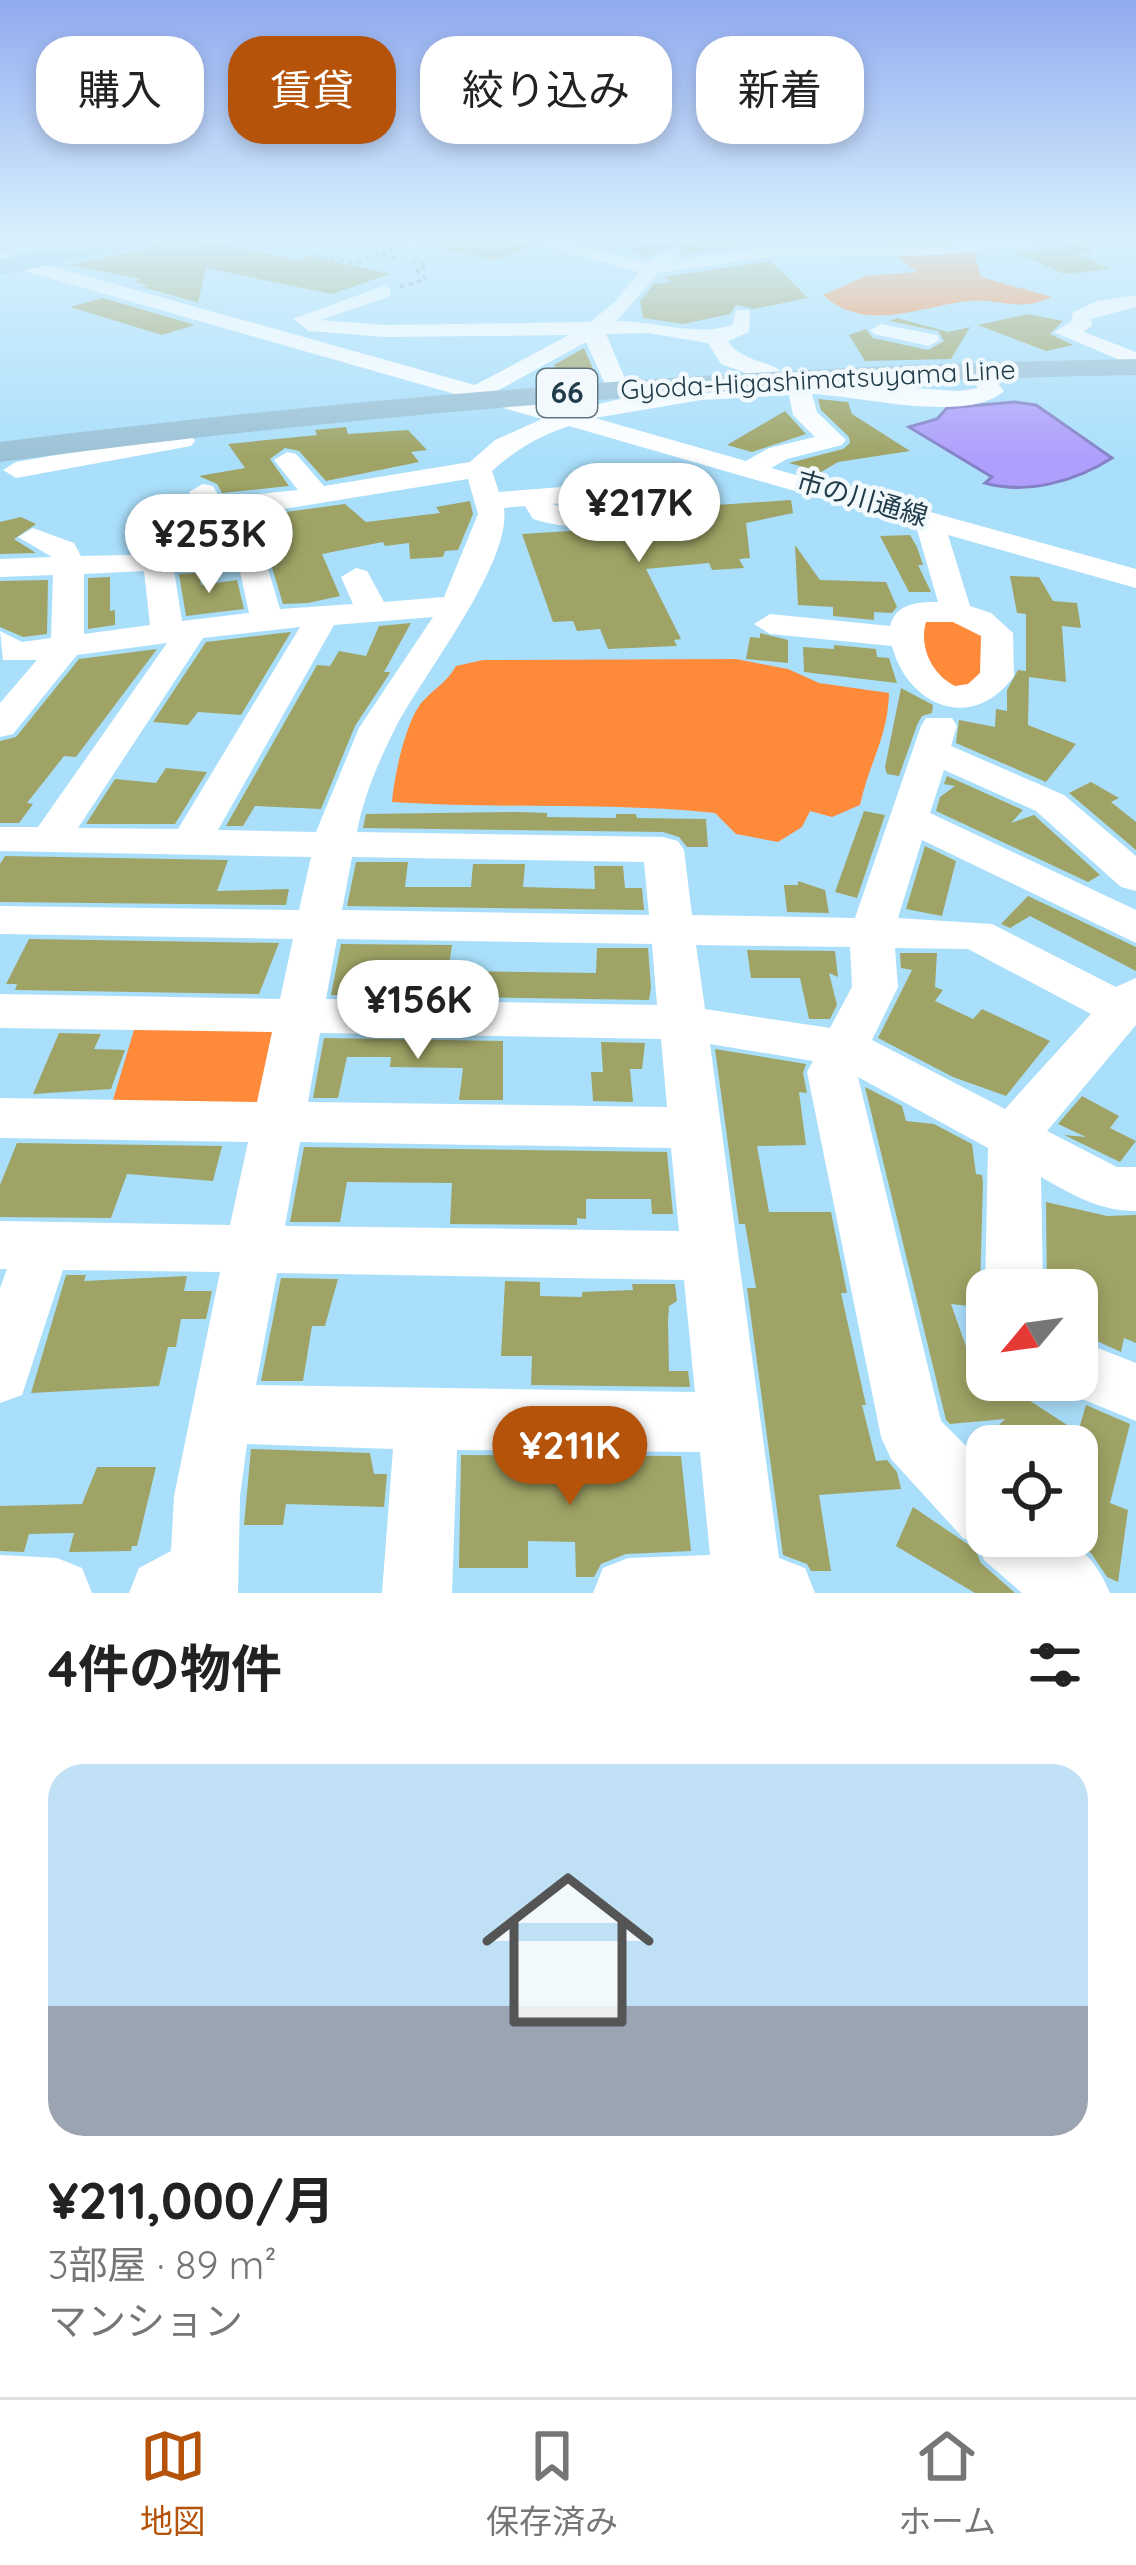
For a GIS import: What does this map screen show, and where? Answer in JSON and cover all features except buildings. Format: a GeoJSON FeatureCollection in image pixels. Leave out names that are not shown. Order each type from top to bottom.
{"type":"FeatureCollection","features":[{"type":"Feature","properties":{"kind":"main road","name":"Gyoda-Higashimatsuyama Line"},"geometry":{"type":"LineString","coordinates":[[8,461],[174,428],[288,414],[618,390],[1136,363]]}},
{"type":"Feature","properties":{"kind":"street"},"geometry":{"type":"LineString","coordinates":[[190,311],[483,391],[597,336],[619,311]]}},
{"type":"Feature","properties":{"kind":"street"},"geometry":{"type":"LineString","coordinates":[[267,332],[327,311]]}},
{"type":"Feature","properties":{"kind":"street"},"geometry":{"type":"LineString","coordinates":[[1090,311],[1080,316],[1082,325],[1065,332],[1136,363]]}},
{"type":"Feature","properties":{"kind":"street"},"geometry":{"type":"LineString","coordinates":[[296,322],[385,331],[718,344],[742,328],[743,314]]}},
{"type":"Feature","properties":{"kind":"street"},"geometry":{"type":"LineString","coordinates":[[894,375],[889,367],[890,332],[928,340]]}},
{"type":"Feature","properties":{"kind":"street"},"geometry":{"type":"LineString","coordinates":[[597,336],[618,390]]}},
{"type":"Feature","properties":{"kind":"street"},"geometry":{"type":"LineString","coordinates":[[718,344],[735,363],[768,370],[790,384],[805,416],[832,440],[778,453],[752,468]]}},
{"type":"Feature","properties":{"kind":"street"},"geometry":{"type":"LineString","coordinates":[[203,492],[210,506],[253,506],[453,466],[492,455],[573,417],[628,401],[790,384],[966,399],[992,392],[977,372]]}},
{"type":"Feature","properties":{"kind":"street","name":"市の川通線"},"geometry":{"type":"LineString","coordinates":[[483,391],[1136,579]]}},
{"type":"Feature","properties":{"kind":"street"},"geometry":{"type":"LineString","coordinates":[[287,460],[315,494]]}},
{"type":"Feature","properties":{"kind":"street"},"geometry":{"type":"LineString","coordinates":[[190,1586],[340,814],[377,728],[456,606],[490,519],[487,500],[453,466]]}},
{"type":"Feature","properties":{"kind":"street"},"geometry":{"type":"LineString","coordinates":[[487,500],[526,497]]}},
{"type":"Feature","properties":{"kind":"street"},"geometry":{"type":"LineString","coordinates":[[926,516],[956,612]]}},
{"type":"Feature","properties":{"kind":"street"},"geometry":{"type":"LineString","coordinates":[[0,726],[67,646],[69,566],[64,549],[33,537]]}},
{"type":"Feature","properties":{"kind":"street"},"geometry":{"type":"LineString","coordinates":[[0,568],[252,558],[267,620]]}},
{"type":"Feature","properties":{"kind":"street"},"geometry":{"type":"LineString","coordinates":[[50,840],[180,631],[158,562]]}},
{"type":"Feature","properties":{"kind":"street"},"geometry":{"type":"LineString","coordinates":[[356,578],[373,612]]}},
{"type":"Feature","properties":{"kind":"street"},"geometry":{"type":"LineString","coordinates":[[0,641],[14,653],[267,620],[456,606]]}},
{"type":"Feature","properties":{"kind":"street"},"geometry":{"type":"LineString","coordinates":[[956,612],[997,633],[997,676],[974,694],[946,696],[917,676],[904,637],[909,615],[956,612]]}},
{"type":"Feature","properties":{"kind":"street"},"geometry":{"type":"LineString","coordinates":[[191,842],[323,616]]}},
{"type":"Feature","properties":{"kind":"street"},"geometry":{"type":"LineString","coordinates":[[770,623],[904,637]]}},
{"type":"Feature","properties":{"kind":"street"},"geometry":{"type":"LineString","coordinates":[[946,696],[933,752],[872,931],[875,987],[832,1072],[913,1437],[966,1492]]}},
{"type":"Feature","properties":{"kind":"street"},"geometry":{"type":"LineString","coordinates":[[933,752],[1050,803],[1136,878]]}},
{"type":"Feature","properties":{"kind":"street"},"geometry":{"type":"LineString","coordinates":[[909,818],[1136,928]]}},
{"type":"Feature","properties":{"kind":"street"},"geometry":{"type":"LineString","coordinates":[[0,839],[663,850],[728,1422],[764,1590],[628,1593]]}},
{"type":"Feature","properties":{"kind":"street"},"geometry":{"type":"LineString","coordinates":[[0,920],[976,934],[1129,1002],[1014,1134],[1014,1269]]}},
{"type":"Feature","properties":{"kind":"street"},"geometry":{"type":"LineString","coordinates":[[0,1011],[681,1022],[847,1049],[1111,1189],[1136,1189]]}},
{"type":"Feature","properties":{"kind":"street"},"geometry":{"type":"LineString","coordinates":[[4,1128],[279,1122],[695,1128]]}},
{"type":"Feature","properties":{"kind":"street"},"geometry":{"type":"LineString","coordinates":[[0,1375],[21,1246],[708,1256]]}},
{"type":"Feature","properties":{"kind":"street"},"geometry":{"type":"LineString","coordinates":[[1098,1377],[1136,1392]]}},
{"type":"Feature","properties":{"kind":"street"},"geometry":{"type":"LineString","coordinates":[[220,1414],[728,1422]]}},
{"type":"Feature","properties":{"kind":"street"},"geometry":{"type":"LineString","coordinates":[[417,1593],[427,1420]]}},
{"type":"Feature","properties":{"kind":"street"},"geometry":{"type":"LineString","coordinates":[[1033,1557],[1075,1593]]}},
{"type":"Feature","properties":{"kind":"street"},"geometry":{"type":"LineString","coordinates":[[0,1590],[57,1593]]}},
{"type":"Feature","properties":{"kind":"shaded area"},"geometry":{"type":"Polygon","coordinates":[[[852,311],[909,311],[875,315],[852,311]]]}},
{"type":"Feature","properties":{"kind":"shaded area"},"geometry":{"type":"Polygon","coordinates":[[[1014,402],[1036,405],[1112,458],[1051,484],[1001,486],[985,483],[992,477],[909,427],[937,419],[947,408],[1014,402]]]}},
{"type":"Feature","properties":{"kind":"shaded area"},"geometry":{"type":"Polygon","coordinates":[[[921,621],[950,621],[984,631],[991,676],[960,690],[927,677],[921,621]]]}},
{"type":"Feature","properties":{"kind":"shaded area"},"geometry":{"type":"Polygon","coordinates":[[[736,659],[788,669],[819,683],[889,693],[885,723],[860,805],[832,817],[810,811],[802,827],[778,842],[736,834],[715,813],[392,802],[411,721],[456,666],[483,660],[736,659]]]}},
{"type":"Feature","properties":{"kind":"shaded area"},"geometry":{"type":"Polygon","coordinates":[[[137,1020],[274,1020],[265,1108],[110,1110],[137,1020]]]}}]}
